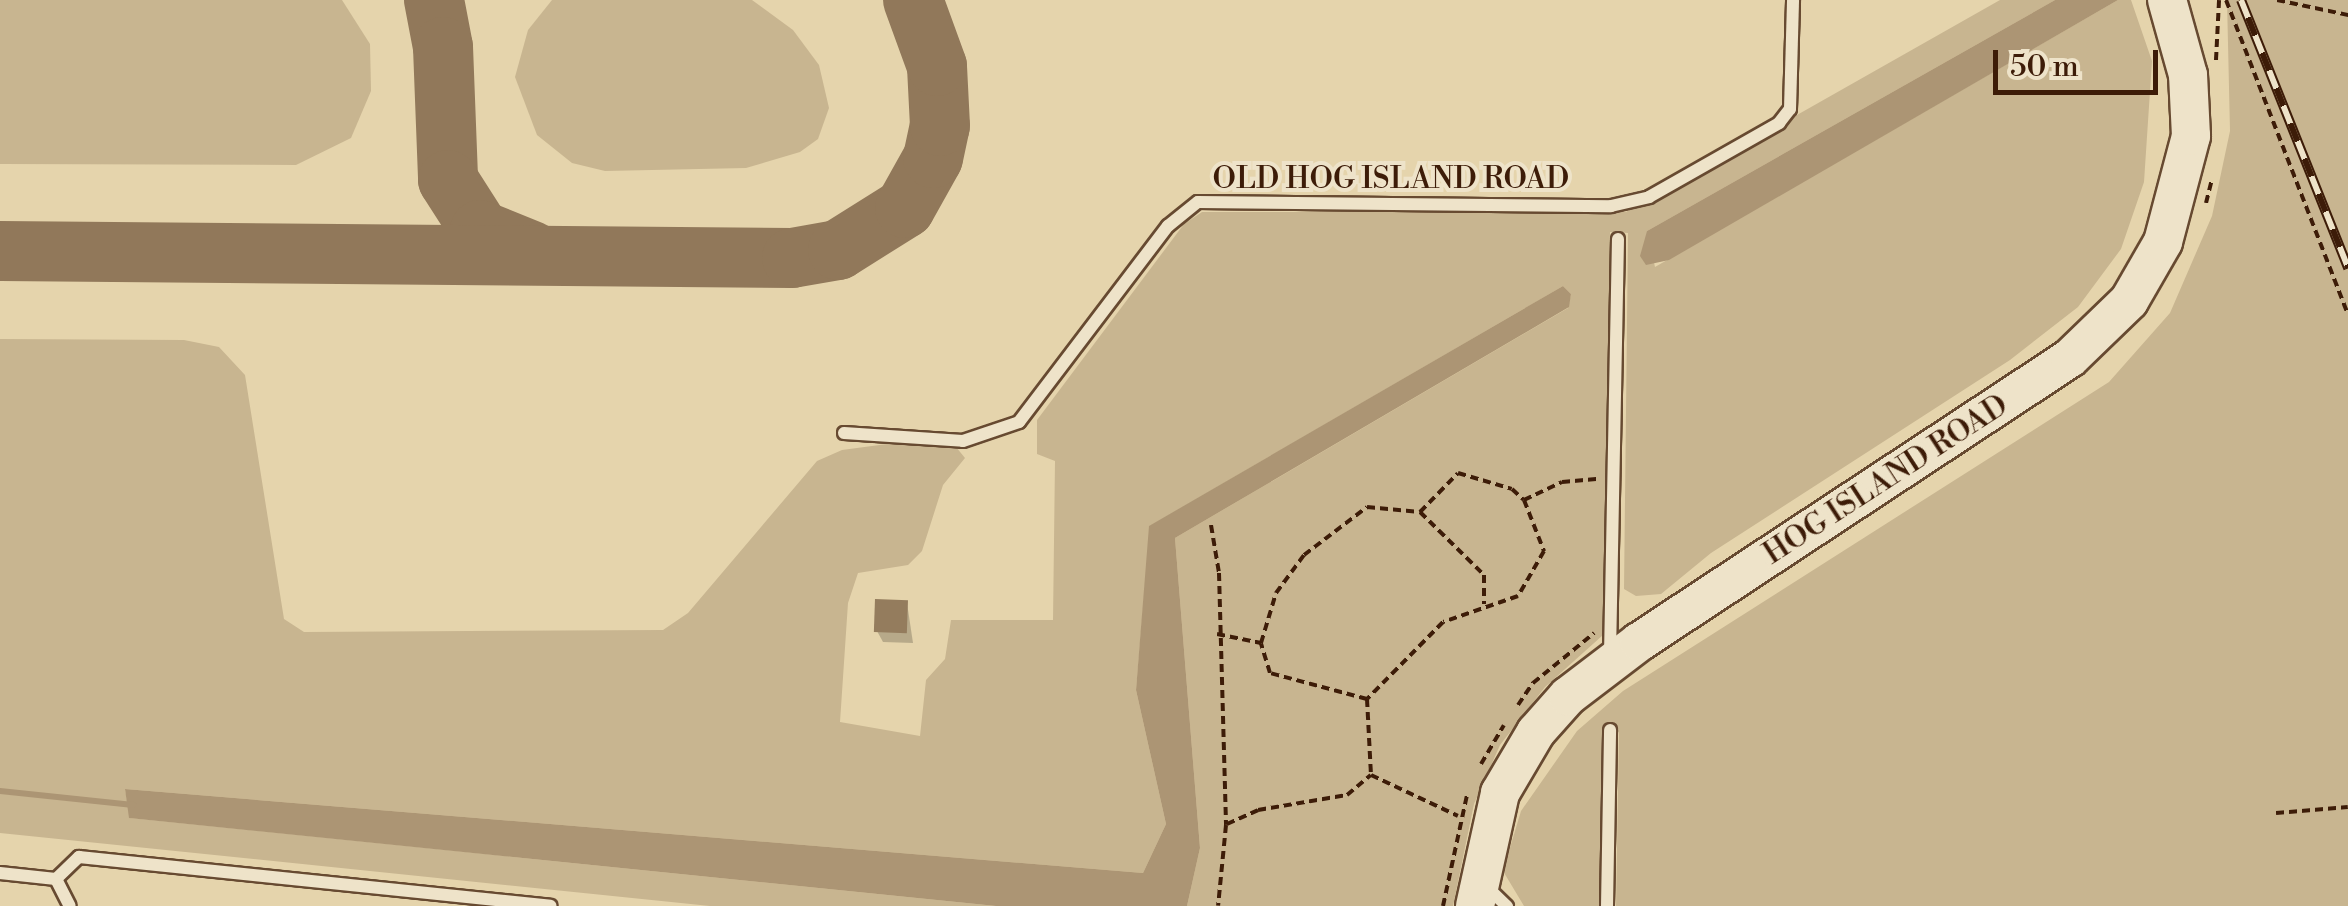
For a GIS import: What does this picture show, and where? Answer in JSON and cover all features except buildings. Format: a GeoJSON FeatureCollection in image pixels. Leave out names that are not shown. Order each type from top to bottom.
{"type":"FeatureCollection","features":[{"type":"Feature","properties":{"kind":"street","name":"HOG ISLAND ROAD"},"geometry":{"type":"LineString","coordinates":[[1476,892],[1492,816],[1523,752],[1551,714],[1610,662],[2070,358],[2129,301],[2163,242],[2191,136],[2188,75],[2167,0]]}},
{"type":"Feature","properties":{"kind":"lane","name":"OLD HOG ISLAND ROAD"},"geometry":{"type":"LineString","coordinates":[[844,432],[963,441],[1018,422],[1168,226],[1198,202],[1611,206],[1649,197],[1779,123],[1790,109],[1793,0]]}},
{"type":"Feature","properties":{"kind":"lane"},"geometry":{"type":"LineString","coordinates":[[1610,662],[1618,239]]}},
{"type":"Feature","properties":{"kind":"lane"},"geometry":{"type":"LineString","coordinates":[[1607,906],[1610,730]]}},
{"type":"Feature","properties":{"kind":"lane"},"geometry":{"type":"LineString","coordinates":[[0,873],[56,879],[79,857],[550,906]]}},
{"type":"Feature","properties":{"kind":"lane"},"geometry":{"type":"LineString","coordinates":[[56,879],[70,906]]}},
{"type":"Feature","properties":{"kind":"lane"},"geometry":{"type":"LineString","coordinates":[[1476,892],[1507,906]]}},
{"type":"Feature","properties":{"kind":"path"},"geometry":{"type":"LineString","coordinates":[[2226,0],[2348,314]]}},
{"type":"Feature","properties":{"kind":"path"},"geometry":{"type":"LineString","coordinates":[[2278,0],[2348,15]]}},
{"type":"Feature","properties":{"kind":"path"},"geometry":{"type":"LineString","coordinates":[[1371,775],[1367,699],[1443,622],[1484,604],[1518,596],[1544,551],[1524,500],[1512,489],[1458,473],[1420,512]]}},
{"type":"Feature","properties":{"kind":"path"},"geometry":{"type":"LineString","coordinates":[[1524,500],[1562,482],[1614,478]]}},
{"type":"Feature","properties":{"kind":"path"},"geometry":{"type":"LineString","coordinates":[[1367,699],[1270,673],[1261,643],[1276,594],[1330,532],[1367,507],[1420,512],[1484,575],[1484,604]]}},
{"type":"Feature","properties":{"kind":"path"},"geometry":{"type":"LineString","coordinates":[[1211,525],[1219,572],[1216,634],[1226,825],[1218,906]]}},
{"type":"Feature","properties":{"kind":"path"},"geometry":{"type":"LineString","coordinates":[[1216,634],[1261,643]]}},
{"type":"Feature","properties":{"kind":"path"},"geometry":{"type":"LineString","coordinates":[[1226,825],[1258,810],[1347,794],[1371,775]]}},
{"type":"Feature","properties":{"kind":"path"},"geometry":{"type":"LineString","coordinates":[[1371,775],[1458,816]]}},
{"type":"Feature","properties":{"kind":"path"},"geometry":{"type":"LineString","coordinates":[[2276,814],[2348,807]]}},
{"type":"Feature","properties":{"kind":"shaded area"},"geometry":{"type":"Polygon","coordinates":[[[0,0],[342,0],[370,44],[371,91],[351,138],[296,165],[0,164],[0,0]]]}},
{"type":"Feature","properties":{"kind":"shaded area"},"geometry":{"type":"Polygon","coordinates":[[[552,0],[752,0],[793,30],[819,65],[829,108],[818,139],[800,152],[746,168],[605,171],[572,163],[537,135],[515,77],[528,30],[552,0]]]}},
{"type":"Feature","properties":{"kind":"shaded area"},"geometry":{"type":"Polygon","coordinates":[[[2000,0],[2055,0],[1647,231],[1655,267],[2118,0],[2131,0],[2152,61],[2144,182],[2121,249],[2078,307],[2010,360],[1711,553],[1661,594],[1636,596],[1624,589],[1628,233],[1610,232],[1603,635],[1545,687],[1500,745],[1474,804],[1453,906],[1187,906],[1200,848],[1175,538],[1568,308],[1571,294],[1563,286],[1150,526],[1136,690],[1166,824],[1143,873],[125,789],[130,818],[996,906],[710,906],[0,833],[0,339],[184,340],[219,347],[245,375],[284,619],[304,632],[663,630],[688,613],[817,461],[842,450],[887,444],[956,447],[965,458],[943,485],[922,551],[908,565],[858,573],[848,603],[840,722],[920,736],[926,680],[945,659],[951,620],[1053,620],[1055,461],[1037,454],[1037,420],[1184,224],[1202,212],[1626,212],[2000,0]]]}},
{"type":"Feature","properties":{"kind":"shaded area"},"geometry":{"type":"Polygon","coordinates":[[[2055,0],[2118,0],[1669,260],[1646,265],[1640,256],[1647,231],[2055,0]]]}},
{"type":"Feature","properties":{"kind":"shaded area"},"geometry":{"type":"Polygon","coordinates":[[[2227,0],[2348,0],[2348,906],[1616,906],[1619,732],[1602,734],[1600,906],[1524,906],[1503,871],[1521,811],[1577,731],[1623,691],[2109,382],[2170,313],[2212,216],[2230,131],[2227,0]]]}},
{"type":"Feature","properties":{"kind":"shaded area"},"geometry":{"type":"Polygon","coordinates":[[[1563,286],[1571,294],[1569,307],[1175,538],[1200,848],[1187,906],[996,906],[129,818],[125,789],[1143,873],[1166,824],[1136,690],[1149,526],[1563,286]]]}},
{"type":"Feature","properties":{"kind":"waterway"},"geometry":{"type":"LineString","coordinates":[[0,791],[133,805]]}},
{"type":"Feature","properties":{"kind":"taxiway"},"geometry":{"type":"LineString","coordinates":[[434,0],[443,47],[448,180],[480,230],[532,251]]}},
{"type":"Feature","properties":{"kind":"taxiway"},"geometry":{"type":"LineString","coordinates":[[0,251],[792,258],[838,250],[905,208],[933,158],[940,126],[937,66],[913,0]]}},
{"type":"Feature","properties":{"kind":"railway"},"geometry":{"type":"LineString","coordinates":[[2241,0],[2348,268]]}}]}
